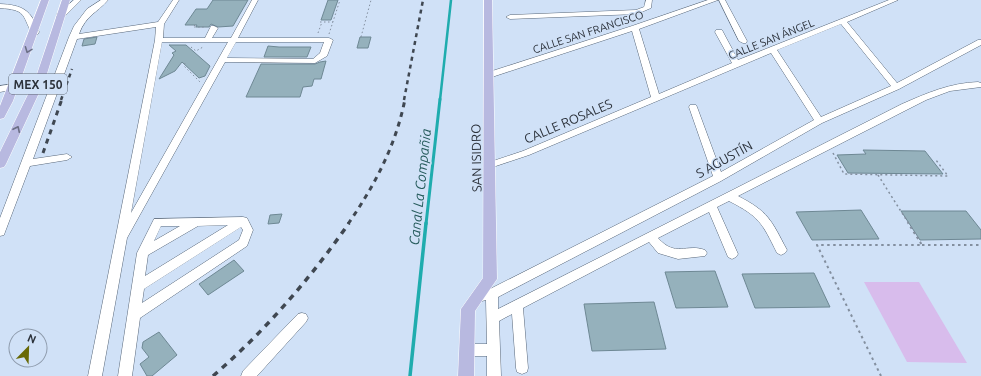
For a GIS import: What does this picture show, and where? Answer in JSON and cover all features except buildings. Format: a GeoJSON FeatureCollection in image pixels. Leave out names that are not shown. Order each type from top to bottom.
{"type":"FeatureCollection","features":[{"type":"Feature","properties":{"kind":"main road","name":"MEX 150"},"geometry":{"type":"LineString","coordinates":[[0,116],[35,32],[45,0]]}},
{"type":"Feature","properties":{"kind":"main road","name":"MEX 150"},"geometry":{"type":"LineString","coordinates":[[0,164],[40,80],[66,0]]}},
{"type":"Feature","properties":{"kind":"main road","name":"SAN ISIDRO"},"geometry":{"type":"LineString","coordinates":[[467,350],[468,309],[490,279],[488,0]]}},
{"type":"Feature","properties":{"kind":"main road"},"geometry":{"type":"LineString","coordinates":[[466,376],[467,350]]}},
{"type":"Feature","properties":{"kind":"street"},"geometry":{"type":"LineString","coordinates":[[60,16],[78,0]]}},
{"type":"Feature","properties":{"kind":"street"},"geometry":{"type":"LineString","coordinates":[[0,232],[73,37],[84,16],[105,0]]}},
{"type":"Feature","properties":{"kind":"street"},"geometry":{"type":"LineString","coordinates":[[95,376],[120,242],[134,145],[159,40],[160,24],[176,0]]}},
{"type":"Feature","properties":{"kind":"street"},"geometry":{"type":"LineString","coordinates":[[120,242],[255,0]]}},
{"type":"Feature","properties":{"kind":"street"},"geometry":{"type":"LineString","coordinates":[[510,17],[637,12],[647,8],[649,0]]}},
{"type":"Feature","properties":{"kind":"street","name":"CALLE SAN FRANCISCO"},"geometry":{"type":"LineString","coordinates":[[489,75],[635,28],[715,0]]}},
{"type":"Feature","properties":{"kind":"street"},"geometry":{"type":"LineString","coordinates":[[722,0],[743,40]]}},
{"type":"Feature","properties":{"kind":"street"},"geometry":{"type":"LineString","coordinates":[[869,0],[876,8]]}},
{"type":"Feature","properties":{"kind":"street","name":"CALLE SAN ÁNGEL"},"geometry":{"type":"LineString","coordinates":[[656,98],[895,0]]}},
{"type":"Feature","properties":{"kind":"street"},"geometry":{"type":"LineString","coordinates":[[0,6],[17,8],[24,12],[30,17],[35,32]]}},
{"type":"Feature","properties":{"kind":"street"},"geometry":{"type":"LineString","coordinates":[[843,22],[896,87]]}},
{"type":"Feature","properties":{"kind":"street"},"geometry":{"type":"LineString","coordinates":[[73,37],[160,24]]}},
{"type":"Feature","properties":{"kind":"street"},"geometry":{"type":"LineString","coordinates":[[207,40],[214,28]]}},
{"type":"Feature","properties":{"kind":"street"},"geometry":{"type":"LineString","coordinates":[[635,28],[656,98]]}},
{"type":"Feature","properties":{"kind":"street"},"geometry":{"type":"LineString","coordinates":[[719,32],[736,64]]}},
{"type":"Feature","properties":{"kind":"street"},"geometry":{"type":"LineString","coordinates":[[159,40],[329,40],[324,54],[314,63],[222,60]]}},
{"type":"Feature","properties":{"kind":"street","name":"S AGUSTÍN"},"geometry":{"type":"LineString","coordinates":[[478,297],[492,294],[718,178],[819,121],[896,87],[981,42]]}},
{"type":"Feature","properties":{"kind":"street"},"geometry":{"type":"LineString","coordinates":[[773,50],[819,121]]}},
{"type":"Feature","properties":{"kind":"street"},"geometry":{"type":"LineString","coordinates":[[492,318],[905,106],[944,89],[963,85],[978,85]]}},
{"type":"Feature","properties":{"kind":"street"},"geometry":{"type":"LineString","coordinates":[[0,89],[13,87]]}},
{"type":"Feature","properties":{"kind":"street","name":"CALLE ROSALES"},"geometry":{"type":"LineString","coordinates":[[490,165],[526,153],[656,98]]}},
{"type":"Feature","properties":{"kind":"street"},"geometry":{"type":"LineString","coordinates":[[693,107],[718,178]]}},
{"type":"Feature","properties":{"kind":"street"},"geometry":{"type":"LineString","coordinates":[[25,163],[67,157]]}},
{"type":"Feature","properties":{"kind":"street"},"geometry":{"type":"LineString","coordinates":[[728,196],[753,208],[766,221],[781,250]]}},
{"type":"Feature","properties":{"kind":"street"},"geometry":{"type":"LineString","coordinates":[[711,205],[732,254]]}},
{"type":"Feature","properties":{"kind":"street"},"geometry":{"type":"LineString","coordinates":[[143,253],[195,221]]}},
{"type":"Feature","properties":{"kind":"street"},"geometry":{"type":"LineString","coordinates":[[125,376],[143,253],[158,222],[243,221]]}},
{"type":"Feature","properties":{"kind":"street"},"geometry":{"type":"LineString","coordinates":[[139,286],[243,221]]}},
{"type":"Feature","properties":{"kind":"street"},"geometry":{"type":"LineString","coordinates":[[135,314],[243,243],[248,230],[243,221]]}},
{"type":"Feature","properties":{"kind":"street"},"geometry":{"type":"LineString","coordinates":[[650,236],[662,250],[678,254],[701,253]]}},
{"type":"Feature","properties":{"kind":"street"},"geometry":{"type":"LineString","coordinates":[[492,294],[494,376]]}},
{"type":"Feature","properties":{"kind":"street"},"geometry":{"type":"LineString","coordinates":[[517,305],[522,368]]}},
{"type":"Feature","properties":{"kind":"street"},"geometry":{"type":"LineString","coordinates":[[248,376],[302,318]]}},
{"type":"Feature","properties":{"kind":"street"},"geometry":{"type":"LineString","coordinates":[[467,350],[493,350]]}},
{"type":"Feature","properties":{"kind":"path"},"geometry":{"type":"LineString","coordinates":[[326,40],[340,0]]}},
{"type":"Feature","properties":{"kind":"path"},"geometry":{"type":"LineString","coordinates":[[361,37],[371,0]]}},
{"type":"Feature","properties":{"kind":"path"},"geometry":{"type":"LineString","coordinates":[[317,36],[321,22],[333,22]]}},
{"type":"Feature","properties":{"kind":"path"},"geometry":{"type":"LineString","coordinates":[[185,63],[184,66],[202,83]]}},
{"type":"Feature","properties":{"kind":"path"},"geometry":{"type":"LineString","coordinates":[[829,145],[844,174],[948,176],[936,160]]}},
{"type":"Feature","properties":{"kind":"path"},"geometry":{"type":"LineString","coordinates":[[878,175],[922,245]]}},
{"type":"Feature","properties":{"kind":"path"},"geometry":{"type":"LineString","coordinates":[[881,376],[817,244],[981,245]]}},
{"type":"Feature","properties":{"kind":"shaded area"},"geometry":{"type":"Polygon","coordinates":[[[864,282],[919,282],[967,363],[907,362],[864,282]]]}},
{"type":"Feature","properties":{"kind":"waterway","name":"Canal La Compañia"},"geometry":{"type":"LineString","coordinates":[[440,100],[451,0]]}},
{"type":"Feature","properties":{"kind":"waterway","name":"Canal La Compañia"},"geometry":{"type":"LineString","coordinates":[[426,224],[440,99]]}},
{"type":"Feature","properties":{"kind":"waterway","name":"Canal La Compañia"},"geometry":{"type":"LineString","coordinates":[[410,376],[426,223]]}},
{"type":"Feature","properties":{"kind":"railway"},"geometry":{"type":"LineString","coordinates":[[404,100],[423,0]]}},
{"type":"Feature","properties":{"kind":"railway"},"geometry":{"type":"LineString","coordinates":[[61,100],[72,69]]}},
{"type":"Feature","properties":{"kind":"railway"},"geometry":{"type":"LineString","coordinates":[[43,153],[62,99]]}},
{"type":"Feature","properties":{"kind":"railway"},"geometry":{"type":"LineString","coordinates":[[348,224],[376,179],[383,164],[396,132],[405,99]]}},
{"type":"Feature","properties":{"kind":"railway"},"geometry":{"type":"LineString","coordinates":[[213,376],[251,341],[286,304],[319,264],[349,223]]}}]}
